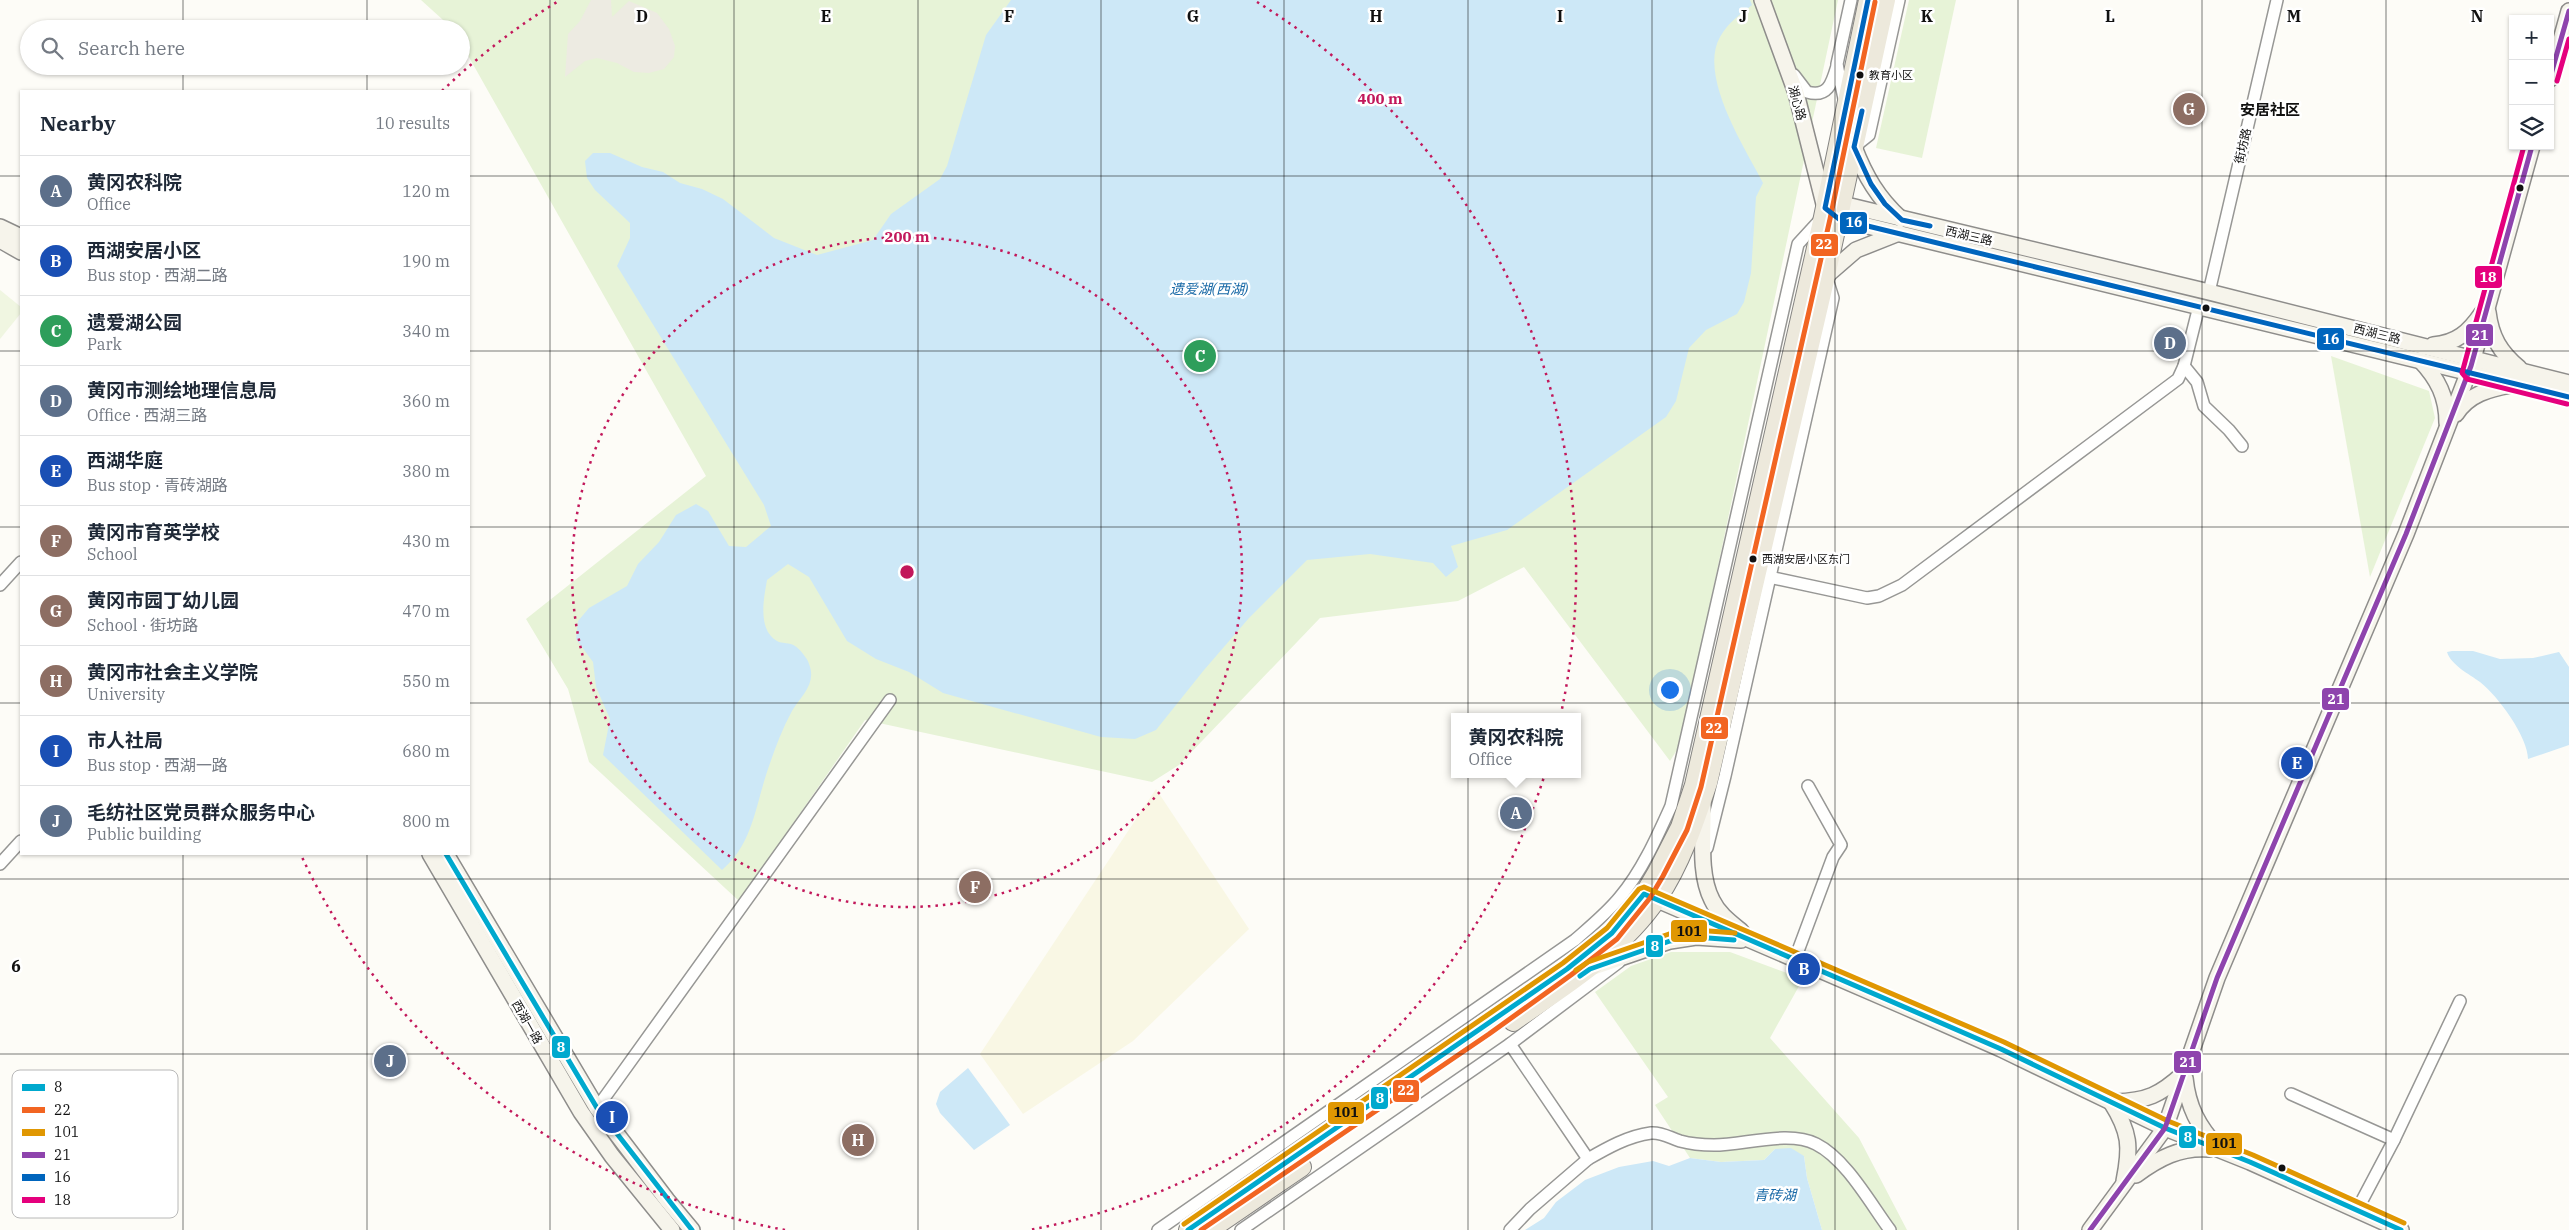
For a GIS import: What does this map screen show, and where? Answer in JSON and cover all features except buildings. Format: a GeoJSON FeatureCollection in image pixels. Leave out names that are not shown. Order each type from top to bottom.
{"type":"FeatureCollection","features":[{"type":"Feature","properties":{"kind":"main road","name":"湖心路"},"geometry":{"type":"LineString","coordinates":[[1762,0],[1796,93],[1832,212]]}},
{"type":"Feature","properties":{"kind":"main road"},"geometry":{"type":"LineString","coordinates":[[1210,1230],[1590,969],[1622,940],[1688,840],[1703,798],[1826,276],[1846,105],[1868,0]]}},
{"type":"Feature","properties":{"kind":"main road"},"geometry":{"type":"LineString","coordinates":[[1188,1230],[1567,970],[1612,933],[1651,896],[1680,827],[1694,785],[1832,212],[1854,147],[1886,0]]}},
{"type":"Feature","properties":{"kind":"main road"},"geometry":{"type":"LineString","coordinates":[[2554,65],[2569,11]]}},
{"type":"Feature","properties":{"kind":"main road"},"geometry":{"type":"LineString","coordinates":[[1826,276],[1856,250],[1901,226],[1871,184],[1854,147]]}},
{"type":"Feature","properties":{"kind":"main road"},"geometry":{"type":"LineString","coordinates":[[2090,1230],[2165,1128],[2218,978],[2406,534],[2471,365],[2531,150]]}},
{"type":"Feature","properties":{"kind":"main road","name":"西湖三路"},"geometry":{"type":"LineString","coordinates":[[1832,212],[2209,292],[2422,353]]}},
{"type":"Feature","properties":{"kind":"main road","name":"西湖三路"},"geometry":{"type":"LineString","coordinates":[[1901,226],[2199,306],[2471,365],[2520,378],[2569,397]]}},
{"type":"Feature","properties":{"kind":"main road"},"geometry":{"type":"LineString","coordinates":[[0,227],[20,237]]}},
{"type":"Feature","properties":{"kind":"main road"},"geometry":{"type":"LineString","coordinates":[[0,240],[20,251]]}},
{"type":"Feature","properties":{"kind":"main road"},"geometry":{"type":"LineString","coordinates":[[2446,430],[2447,410],[2444,393],[2422,353],[2463,337],[2488,306]]}},
{"type":"Feature","properties":{"kind":"main road"},"geometry":{"type":"LineString","coordinates":[[2446,430],[2459,410],[2473,396],[2520,378],[2495,342],[2488,306]]}},
{"type":"Feature","properties":{"kind":"main road","name":"西湖三路"},"geometry":{"type":"LineString","coordinates":[[2520,378],[2569,383]]}},
{"type":"Feature","properties":{"kind":"main road"},"geometry":{"type":"LineString","coordinates":[[1703,798],[1706,884],[1712,901],[1725,917],[1754,941]]}},
{"type":"Feature","properties":{"kind":"main road","name":"西湖一路"},"geometry":{"type":"LineString","coordinates":[[431,855],[582,1112],[612,1156],[672,1230]]}},
{"type":"Feature","properties":{"kind":"main road","name":"西湖一路"},"geometry":{"type":"LineString","coordinates":[[447,855],[597,1108],[692,1230]]}},
{"type":"Feature","properties":{"kind":"main road"},"geometry":{"type":"LineString","coordinates":[[1651,896],[2000,1049],[2165,1128],[2401,1230]]}},
{"type":"Feature","properties":{"kind":"main road"},"geometry":{"type":"LineString","coordinates":[[1590,969],[1670,941],[1696,938],[1754,941]]}},
{"type":"Feature","properties":{"kind":"main road"},"geometry":{"type":"LineString","coordinates":[[2111,1102],[2136,1102],[2152,1097],[2185,1072]]}},
{"type":"Feature","properties":{"kind":"main road"},"geometry":{"type":"LineString","coordinates":[[2185,1072],[2192,1113],[2203,1132],[2221,1151]]}},
{"type":"Feature","properties":{"kind":"main road"},"geometry":{"type":"LineString","coordinates":[[2111,1102],[2128,1134],[2129,1157],[2123,1185]]}},
{"type":"Feature","properties":{"kind":"main road"},"geometry":{"type":"LineString","coordinates":[[2123,1185],[2151,1164],[2172,1153],[2193,1148],[2221,1151]]}},
{"type":"Feature","properties":{"kind":"street"},"geometry":{"type":"LineString","coordinates":[[1782,54],[1801,87],[1811,93],[1820,94],[1828,90],[1832,84],[1851,0]]}},
{"type":"Feature","properties":{"kind":"street"},"geometry":{"type":"LineString","coordinates":[[1854,147],[1869,135],[1899,0]]}},
{"type":"Feature","properties":{"kind":"street","name":"街坊路"},"geometry":{"type":"LineString","coordinates":[[2209,292],[2277,0]]}},
{"type":"Feature","properties":{"kind":"street"},"geometry":{"type":"LineString","coordinates":[[1837,64],[1846,105]]}},
{"type":"Feature","properties":{"kind":"street"},"geometry":{"type":"LineString","coordinates":[[1158,1230],[1575,940],[1598,920],[1625,891],[1656,839],[1671,806],[1798,244],[1832,212]]}},
{"type":"Feature","properties":{"kind":"street"},"geometry":{"type":"LineString","coordinates":[[1704,857],[1725,776],[1833,298],[1826,276]]}},
{"type":"Feature","properties":{"kind":"street"},"geometry":{"type":"LineString","coordinates":[[1769,577],[1866,598],[1880,596],[1902,584],[2178,379],[2184,366],[2199,306]]}},
{"type":"Feature","properties":{"kind":"street"},"geometry":{"type":"LineString","coordinates":[[2184,366],[2197,382],[2204,406],[2242,446]]}},
{"type":"Feature","properties":{"kind":"street"},"geometry":{"type":"LineString","coordinates":[[0,584],[20,563]]}},
{"type":"Feature","properties":{"kind":"street"},"geometry":{"type":"LineString","coordinates":[[597,1108],[890,700]]}},
{"type":"Feature","properties":{"kind":"street"},"geometry":{"type":"LineString","coordinates":[[1795,959],[1833,857],[1841,846],[1808,786]]}},
{"type":"Feature","properties":{"kind":"street"},"geometry":{"type":"LineString","coordinates":[[0,864],[20,843]]}},
{"type":"Feature","properties":{"kind":"street"},"geometry":{"type":"LineString","coordinates":[[1241,1230],[1510,1044],[1628,955]]}},
{"type":"Feature","properties":{"kind":"street"},"geometry":{"type":"LineString","coordinates":[[2357,1210],[2394,1140],[2460,1002]]}},
{"type":"Feature","properties":{"kind":"street"},"geometry":{"type":"LineString","coordinates":[[1510,1044],[1588,1159]]}},
{"type":"Feature","properties":{"kind":"street"},"geometry":{"type":"LineString","coordinates":[[2291,1094],[2394,1140]]}},
{"type":"Feature","properties":{"kind":"street"},"geometry":{"type":"LineString","coordinates":[[1510,1230],[1530,1209],[1588,1159],[1634,1137],[1652,1133],[1663,1134],[1691,1144],[1726,1144],[1803,1139],[1816,1144],[1837,1160],[1890,1230]]}},
{"type":"Feature","properties":{"kind":"shaded area"},"geometry":{"type":"Polygon","coordinates":[[[591,0],[611,0],[612,17],[629,1],[657,13],[669,29],[675,46],[674,57],[664,69],[649,73],[634,72],[617,63],[597,58],[585,61],[565,77],[568,34],[580,21],[591,0]]]}},
{"type":"Feature","properties":{"kind":"shaded area"},"geometry":{"type":"Polygon","coordinates":[[[1156,789],[1249,929],[1133,1041],[1023,1114],[980,1054],[1156,789]]]}},
{"type":"Feature","properties":{"kind":"green space","name":"遗爱湖(西湖)"},"geometry":{"type":"Polygon","coordinates":[[[421,0],[1838,0],[1680,745],[1670,761],[1524,567],[1458,601],[1320,618],[1179,765],[1152,782],[865,720],[739,901],[589,762],[568,689],[526,619],[706,476],[470,59],[470,20],[443,20],[421,0]]]}},
{"type":"Feature","properties":{"kind":"green space"},"geometry":{"type":"Polygon","coordinates":[[[1909,0],[1956,0],[1922,158],[1876,148],[1909,0]]]}},
{"type":"Feature","properties":{"kind":"green space"},"geometry":{"type":"Polygon","coordinates":[[[0,290],[20,306],[20,314],[0,339],[0,290]]]}},
{"type":"Feature","properties":{"kind":"green space"},"geometry":{"type":"Polygon","coordinates":[[[2331,356],[2429,391],[2435,418],[2370,577],[2331,356]]]}},
{"type":"Feature","properties":{"kind":"green space"},"geometry":{"type":"Polygon","coordinates":[[[1671,952],[1730,952],[1803,979],[1770,1038],[1859,1138],[1907,1230],[1822,1230],[1807,1178],[1804,1156],[1775,1149],[1764,1160],[1721,1162],[1690,1158],[1655,1105],[1668,1097],[1595,992],[1631,966],[1671,952]]]}},
{"type":"Feature","properties":{"kind":"water","name":"遗爱湖(西湖)"},"geometry":{"type":"Polygon","coordinates":[[[1011,0],[1750,0],[1752,5],[1723,32],[1715,53],[1715,71],[1726,112],[1763,183],[1756,197],[1751,273],[1744,302],[1737,314],[1706,330],[1689,348],[1676,401],[1666,417],[1507,530],[1451,546],[1458,567],[1446,577],[1433,563],[1370,554],[1307,560],[1249,618],[1156,730],[1135,739],[1101,737],[943,693],[909,672],[876,659],[847,641],[809,577],[788,564],[767,580],[763,613],[764,621],[771,636],[777,641],[793,645],[807,659],[811,671],[810,684],[792,711],[781,735],[746,839],[740,850],[722,870],[603,755],[610,719],[596,687],[593,662],[576,639],[578,621],[589,608],[627,586],[638,564],[659,542],[676,515],[696,504],[708,511],[729,546],[746,547],[771,526],[764,505],[617,266],[630,238],[630,223],[595,190],[587,178],[585,161],[593,153],[610,153],[642,167],[663,172],[680,183],[702,189],[723,199],[774,238],[817,255],[873,240],[891,214],[940,179],[947,166],[986,35],[1011,0]]]}},
{"type":"Feature","properties":{"kind":"water"},"geometry":{"type":"Polygon","coordinates":[[[2473,651],[2500,659],[2533,658],[2559,652],[2569,667],[2569,745],[2528,759],[2523,740],[2511,718],[2487,688],[2452,661],[2447,652],[2473,651]]]}},
{"type":"Feature","properties":{"kind":"water"},"geometry":{"type":"Polygon","coordinates":[[[968,1068],[1010,1125],[974,1150],[940,1113],[936,1104],[940,1092],[968,1068]]]}},
{"type":"Feature","properties":{"kind":"water","name":"青砖湖"},"geometry":{"type":"Polygon","coordinates":[[[1791,1148],[1804,1156],[1807,1178],[1822,1230],[1525,1230],[1544,1218],[1556,1202],[1585,1180],[1619,1167],[1653,1161],[1669,1166],[1690,1158],[1721,1162],[1764,1160],[1775,1149],[1791,1148]]]}},
{"type":"Feature","properties":{"kind":"transit line","name":"16"},"geometry":{"type":"LineString","coordinates":[[1868,0],[1825,208],[1839,219],[2569,397]]}},
{"type":"Feature","properties":{"kind":"transit line","name":"22"},"geometry":{"type":"LineString","coordinates":[[1201,1230],[1489,1034],[1571,975],[1617,939],[1650,898],[1663,876],[1687,830],[1701,787],[1830,219],[1875,2]]}},
{"type":"Feature","properties":{"kind":"transit line","name":"21"},"geometry":{"type":"LineString","coordinates":[[2554,64],[2569,11]]}},
{"type":"Feature","properties":{"kind":"transit line","name":"18"},"geometry":{"type":"LineString","coordinates":[[2557,81],[2569,39]]}},
{"type":"Feature","properties":{"kind":"transit line","name":"16"},"geometry":{"type":"LineString","coordinates":[[1862,111],[1854,147],[1871,184],[1885,204],[1902,220],[1930,226]]}},
{"type":"Feature","properties":{"kind":"transit line","name":"18"},"geometry":{"type":"LineString","coordinates":[[2523,150],[2462,373],[2467,379],[2567,404]]}},
{"type":"Feature","properties":{"kind":"transit line","name":"21"},"geometry":{"type":"LineString","coordinates":[[2090,1230],[2165,1128],[2217,978],[2406,534],[2471,366],[2531,150]]}},
{"type":"Feature","properties":{"kind":"transit line","name":"8"},"geometry":{"type":"LineString","coordinates":[[447,855],[597,1108],[692,1230]]}},
{"type":"Feature","properties":{"kind":"transit line","name":"101"},"geometry":{"type":"LineString","coordinates":[[1184,1224],[1563,963],[1607,928],[1639,889],[1644,887],[2004,1042],[2168,1121],[2253,1155],[2404,1223]]}},
{"type":"Feature","properties":{"kind":"transit line","name":"8"},"geometry":{"type":"LineString","coordinates":[[1188,1230],[1567,969],[1612,933],[1644,894],[2001,1049],[2165,1128],[2250,1162],[2401,1230]]}},
{"type":"Feature","properties":{"kind":"transit line","name":"101"},"geometry":{"type":"LineString","coordinates":[[1576,970],[1588,962],[1669,934],[1696,930],[1735,933]]}},
{"type":"Feature","properties":{"kind":"transit line","name":"8"},"geometry":{"type":"LineString","coordinates":[[1580,976],[1590,969],[1670,941],[1696,937],[1734,940]]}},
{"type":"Feature","properties":{"kind":"place","name":"教育小区"},"geometry":{"type":"Point","coordinates":[1860,75]}},
{"type":"Feature","properties":{"kind":"place","name":"黄冈市园丁幼儿园"},"geometry":{"type":"Point","coordinates":[2189,109]}},
{"type":"Feature","properties":{"kind":"place","name":"黄冈市测绘地理信息局"},"geometry":{"type":"Point","coordinates":[2170,343]}},
{"type":"Feature","properties":{"kind":"place","name":"遗爱湖公园"},"geometry":{"type":"Point","coordinates":[1200,356]}},
{"type":"Feature","properties":{"kind":"place","name":"西湖安居小区东门"},"geometry":{"type":"Point","coordinates":[1753,559]}},
{"type":"Feature","properties":{"kind":"place","name":"西湖华庭"},"geometry":{"type":"Point","coordinates":[2297,763]}},
{"type":"Feature","properties":{"kind":"place","name":"黄冈农科院"},"geometry":{"type":"Point","coordinates":[1516,813]}},
{"type":"Feature","properties":{"kind":"place","name":"黄冈市育英学校"},"geometry":{"type":"Point","coordinates":[975,887]}},
{"type":"Feature","properties":{"kind":"place","name":"西湖安居小区"},"geometry":{"type":"Point","coordinates":[1804,969]}},
{"type":"Feature","properties":{"kind":"place","name":"毛纺社区党员群众服务中心"},"geometry":{"type":"Point","coordinates":[390,1061]}},
{"type":"Feature","properties":{"kind":"place","name":"市人社局"},"geometry":{"type":"Point","coordinates":[612,1117]}},
{"type":"Feature","properties":{"kind":"place","name":"黄冈市社会主义学院"},"geometry":{"type":"Point","coordinates":[858,1140]}},
{"type":"Feature","properties":{"kind":"district","name":"安居社区"},"geometry":{"type":"Point","coordinates":[2270,110]}}]}
